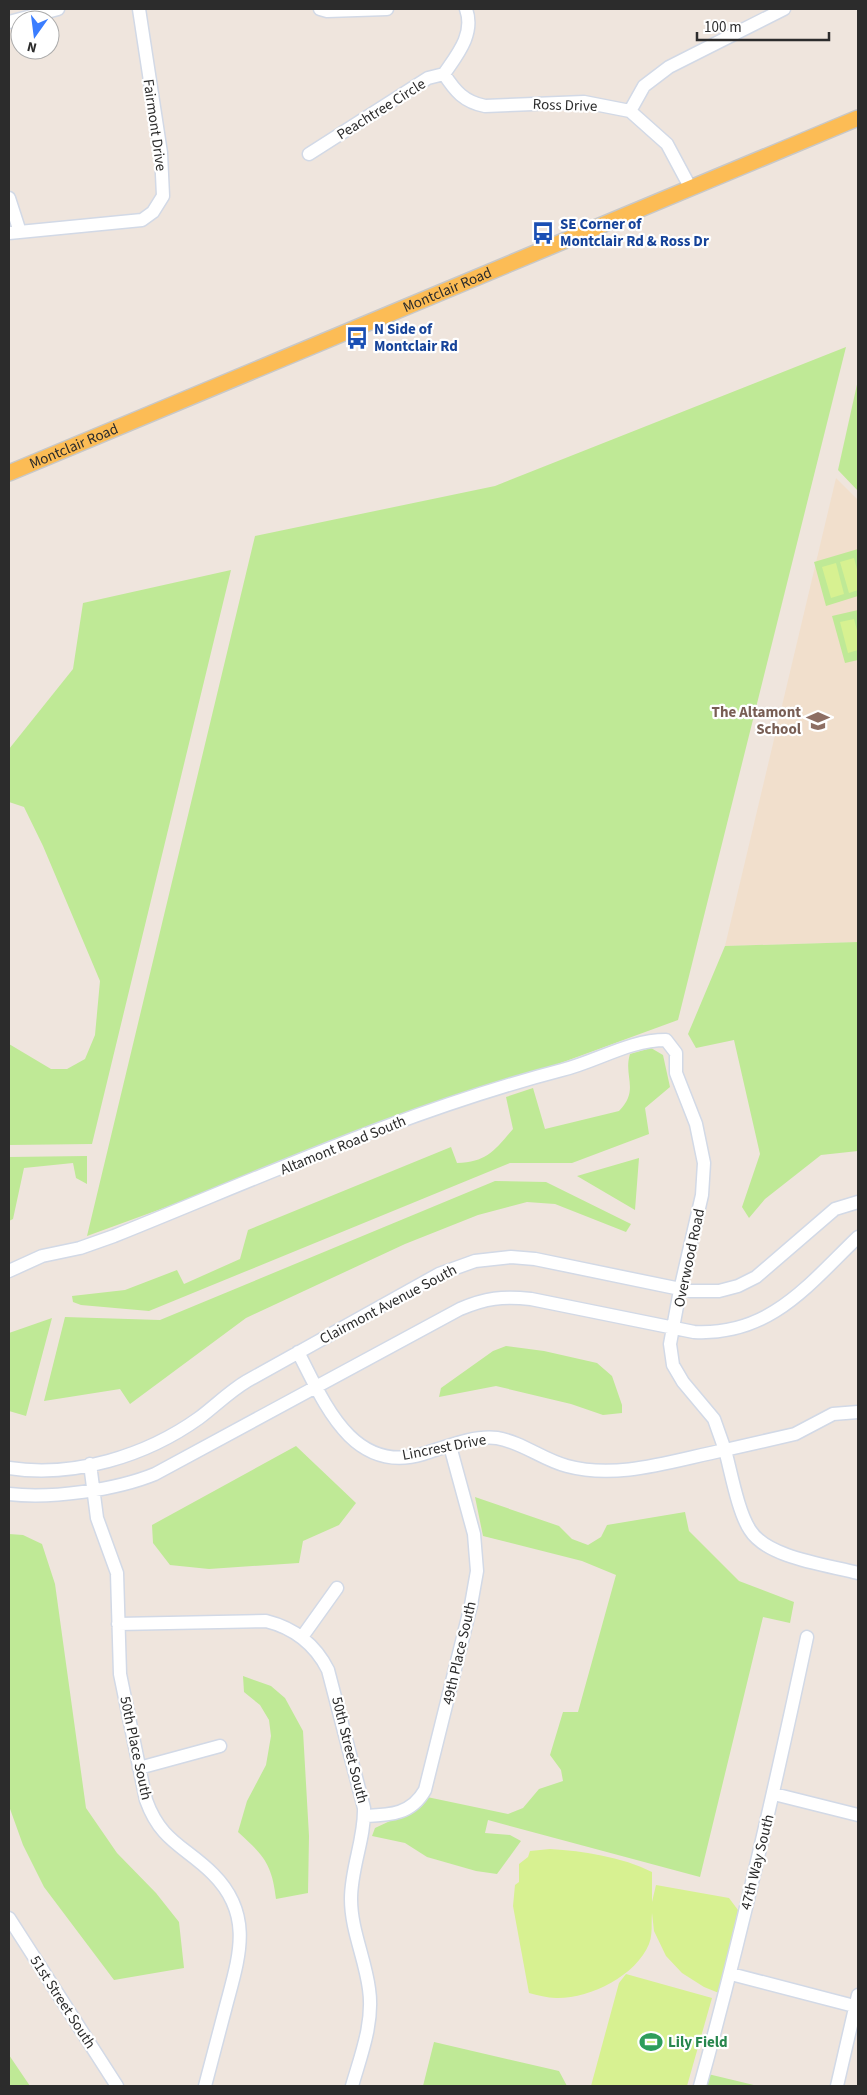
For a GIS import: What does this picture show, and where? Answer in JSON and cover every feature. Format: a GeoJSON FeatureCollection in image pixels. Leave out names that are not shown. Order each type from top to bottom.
{"type":"FeatureCollection","features":[{"type":"Feature","properties":{"kind":"main road","name":"Montclair Road"},"geometry":{"type":"LineString","coordinates":[[9,473],[858,118]]}},
{"type":"Feature","properties":{"kind":"street"},"geometry":{"type":"LineString","coordinates":[[9,22],[58,9]]}},
{"type":"Feature","properties":{"kind":"street","name":"Fairmont Drive"},"geometry":{"type":"LineString","coordinates":[[14,233],[142,220],[153,212],[163,196],[161,153],[139,9]]}},
{"type":"Feature","properties":{"kind":"street"},"geometry":{"type":"LineString","coordinates":[[320,9],[326,11],[387,9]]}},
{"type":"Feature","properties":{"kind":"street","name":"Peachtree Circle"},"geometry":{"type":"LineString","coordinates":[[309,154],[428,78],[444,74],[462,48],[468,28],[466,9]]}},
{"type":"Feature","properties":{"kind":"street"},"geometry":{"type":"LineString","coordinates":[[690,187],[667,144],[630,111],[644,86],[669,67],[784,9]]}},
{"type":"Feature","properties":{"kind":"street","name":"Ross Drive"},"geometry":{"type":"LineString","coordinates":[[444,74],[457,94],[479,105],[584,102],[630,111]]}},
{"type":"Feature","properties":{"kind":"street"},"geometry":{"type":"LineString","coordinates":[[9,198],[14,233]]}},
{"type":"Feature","properties":{"kind":"street","name":"Altamont Road South"},"geometry":{"type":"LineString","coordinates":[[9,1271],[42,1256],[80,1248],[114,1236],[434,1108],[531,1077],[563,1070],[646,1040],[666,1040],[676,1053]]}},
{"type":"Feature","properties":{"kind":"street","name":"Overwood Road"},"geometry":{"type":"LineString","coordinates":[[676,1053],[676,1073],[696,1124],[704,1163],[702,1195],[680,1290],[670,1344],[673,1365],[682,1382],[714,1419],[746,1524],[757,1540],[774,1550],[858,1573]]}},
{"type":"Feature","properties":{"kind":"street","name":"Clairmont Avenue South"},"geometry":{"type":"LineString","coordinates":[[9,1468],[42,1470],[90,1464],[132,1455],[162,1442],[198,1419],[242,1384],[439,1274],[462,1264],[487,1258],[535,1259],[680,1290],[709,1292],[729,1288],[756,1277],[835,1209],[858,1202]]}},
{"type":"Feature","properties":{"kind":"street"},"geometry":{"type":"LineString","coordinates":[[9,1494],[39,1495],[93,1489],[132,1482],[155,1474],[460,1309],[484,1299],[508,1297],[531,1299],[673,1328],[718,1332],[742,1327],[765,1318],[786,1305],[858,1237]]}},
{"type":"Feature","properties":{"kind":"street","name":"Lincrest Drive"},"geometry":{"type":"LineString","coordinates":[[298,1352],[344,1432],[369,1450],[388,1456],[405,1457],[476,1438],[499,1438],[513,1442],[559,1464],[581,1470],[606,1472],[630,1470],[794,1434],[833,1414],[858,1412]]}},
{"type":"Feature","properties":{"kind":"street","name":"49th Place South"},"geometry":{"type":"LineString","coordinates":[[364,1816],[392,1814],[405,1810],[416,1802],[424,1790],[471,1605],[477,1571],[474,1534],[450,1446]]}},
{"type":"Feature","properties":{"kind":"street","name":"50th Place South"},"geometry":{"type":"LineString","coordinates":[[90,1464],[100,1527],[117,1573],[120,1674],[146,1800],[159,1827],[172,1842],[220,1881],[232,1900],[239,1921],[240,1953],[205,2086]]}},
{"type":"Feature","properties":{"kind":"street"},"geometry":{"type":"LineString","coordinates":[[302,1637],[337,1588]]}},
{"type":"Feature","properties":{"kind":"street","name":"50th Street South"},"geometry":{"type":"LineString","coordinates":[[118,1624],[256,1620],[285,1627],[302,1637],[324,1660],[332,1680],[361,1791],[364,1816],[352,1876],[351,1901],[354,1926],[368,1981],[370,2009],[368,2028],[352,2086]]}},
{"type":"Feature","properties":{"kind":"street","name":"47th Way South"},"geometry":{"type":"LineString","coordinates":[[700,2086],[731,1974],[774,1794],[807,1637]]}},
{"type":"Feature","properties":{"kind":"street"},"geometry":{"type":"LineString","coordinates":[[138,1768],[220,1746]]}},
{"type":"Feature","properties":{"kind":"street"},"geometry":{"type":"LineString","coordinates":[[774,1794],[858,1815]]}},
{"type":"Feature","properties":{"kind":"street","name":"51st Street South"},"geometry":{"type":"LineString","coordinates":[[9,1918],[117,2086]]}},
{"type":"Feature","properties":{"kind":"street"},"geometry":{"type":"LineString","coordinates":[[731,1974],[857,2003],[837,2086]]}},
{"type":"Feature","properties":{"kind":"shaded area","name":"The Altamont School"},"geometry":{"type":"Polygon","coordinates":[[[836,478],[858,500],[858,942],[725,946],[836,478]]]}},
{"type":"Feature","properties":{"kind":"green space"},"geometry":{"type":"Polygon","coordinates":[[[846,347],[678,1020],[87,1236],[255,536],[495,486],[846,347]]]}},
{"type":"Feature","properties":{"kind":"green space"},"geometry":{"type":"Polygon","coordinates":[[[858,380],[858,491],[838,470],[858,380]]]}},
{"type":"Feature","properties":{"kind":"green space"},"geometry":{"type":"Polygon","coordinates":[[[858,549],[858,596],[826,606],[814,562],[858,549]]]}},
{"type":"Feature","properties":{"kind":"green space"},"geometry":{"type":"Polygon","coordinates":[[[854,558],[858,573],[858,590],[849,593],[840,562],[854,558]]]}},
{"type":"Feature","properties":{"kind":"green space"},"geometry":{"type":"Polygon","coordinates":[[[836,563],[844,594],[831,598],[822,567],[836,563]]]}},
{"type":"Feature","properties":{"kind":"green space"},"geometry":{"type":"Polygon","coordinates":[[[231,570],[92,1144],[9,1145],[9,1044],[51,1069],[67,1069],[85,1059],[95,1035],[100,981],[43,846],[24,807],[9,802],[9,749],[73,669],[83,603],[231,570]]]}},
{"type":"Feature","properties":{"kind":"green space"},"geometry":{"type":"Polygon","coordinates":[[[858,610],[858,660],[845,663],[832,616],[858,610]]]}},
{"type":"Feature","properties":{"kind":"green space"},"geometry":{"type":"Polygon","coordinates":[[[854,619],[858,634],[858,650],[848,653],[840,622],[854,619]]]}},
{"type":"Feature","properties":{"kind":"green space"},"geometry":{"type":"Polygon","coordinates":[[[858,942],[858,1151],[821,1155],[765,1199],[749,1218],[742,1207],[760,1154],[734,1040],[696,1048],[688,1034],[725,946],[858,942]]]}},
{"type":"Feature","properties":{"kind":"green space"},"geometry":{"type":"Polygon","coordinates":[[[651,1048],[663,1055],[670,1087],[645,1108],[649,1134],[572,1163],[510,1163],[149,1311],[81,1305],[73,1302],[72,1296],[125,1290],[177,1270],[184,1284],[240,1259],[248,1230],[451,1147],[457,1163],[483,1158],[495,1149],[513,1129],[506,1097],[533,1088],[545,1129],[619,1111],[629,1096],[628,1062],[630,1054],[651,1048]]]}},
{"type":"Feature","properties":{"kind":"green space"},"geometry":{"type":"Polygon","coordinates":[[[87,1156],[87,1184],[76,1178],[73,1163],[24,1168],[13,1219],[9,1221],[9,1157],[87,1156]]]}},
{"type":"Feature","properties":{"kind":"green space"},"geometry":{"type":"Polygon","coordinates":[[[639,1158],[635,1210],[577,1176],[639,1158]]]}},
{"type":"Feature","properties":{"kind":"green space"},"geometry":{"type":"Polygon","coordinates":[[[495,1181],[546,1182],[631,1224],[626,1232],[555,1204],[527,1202],[478,1215],[405,1244],[246,1318],[130,1404],[120,1389],[44,1401],[65,1317],[160,1320],[495,1181]]]}},
{"type":"Feature","properties":{"kind":"green space"},"geometry":{"type":"Polygon","coordinates":[[[52,1318],[26,1416],[9,1411],[9,1333],[52,1318]]]}},
{"type":"Feature","properties":{"kind":"green space"},"geometry":{"type":"Polygon","coordinates":[[[506,1346],[544,1351],[597,1363],[612,1376],[622,1405],[622,1413],[603,1415],[571,1404],[496,1386],[439,1397],[441,1388],[493,1351],[506,1346]]]}},
{"type":"Feature","properties":{"kind":"green space"},"geometry":{"type":"Polygon","coordinates":[[[296,1446],[356,1503],[339,1525],[303,1541],[299,1563],[209,1569],[170,1565],[153,1543],[152,1525],[296,1446]]]}},
{"type":"Feature","properties":{"kind":"green space"},"geometry":{"type":"Polygon","coordinates":[[[475,1497],[559,1526],[572,1539],[588,1545],[601,1537],[607,1525],[685,1512],[689,1531],[739,1581],[794,1602],[790,1623],[763,1617],[700,1877],[488,1820],[485,1833],[510,1835],[521,1841],[497,1874],[476,1871],[427,1857],[405,1843],[372,1836],[375,1828],[420,1807],[427,1797],[508,1814],[523,1808],[539,1789],[563,1781],[561,1770],[550,1755],[563,1712],[578,1712],[616,1575],[582,1561],[483,1536],[475,1497]]]}},
{"type":"Feature","properties":{"kind":"green space"},"geometry":{"type":"Polygon","coordinates":[[[9,1534],[23,1535],[42,1544],[55,1584],[86,1808],[117,1853],[156,1893],[179,1922],[184,1968],[114,1980],[44,1887],[23,1845],[9,1806],[9,1534]]]}},
{"type":"Feature","properties":{"kind":"green space"},"geometry":{"type":"Polygon","coordinates":[[[243,1676],[271,1686],[285,1698],[303,1731],[309,1836],[308,1893],[276,1899],[269,1868],[254,1847],[238,1832],[247,1801],[266,1765],[271,1736],[269,1720],[260,1705],[244,1692],[243,1676]]]}},
{"type":"Feature","properties":{"kind":"green space"},"geometry":{"type":"Polygon","coordinates":[[[550,1849],[602,1856],[628,1862],[652,1872],[652,1902],[656,1885],[729,1898],[738,1910],[719,1993],[704,1987],[682,1973],[666,1956],[654,1931],[652,1913],[649,1944],[643,1956],[623,1975],[596,1990],[569,1997],[553,1998],[529,1993],[513,1906],[515,1885],[519,1882],[519,1864],[528,1857],[530,1851],[550,1849]]]}},
{"type":"Feature","properties":{"kind":"green space","name":"Lily Field"},"geometry":{"type":"Polygon","coordinates":[[[626,1974],[712,1998],[687,2086],[591,2086],[619,1983],[626,1974]]]}},
{"type":"Feature","properties":{"kind":"green space"},"geometry":{"type":"Polygon","coordinates":[[[434,2042],[559,2071],[567,2086],[423,2086],[434,2042]]]}},
{"type":"Feature","properties":{"kind":"green space"},"geometry":{"type":"Polygon","coordinates":[[[9,2055],[30,2086],[9,2086],[9,2055]]]}},
{"type":"Feature","properties":{"kind":"green space"},"geometry":{"type":"Polygon","coordinates":[[[708,2074],[758,2086],[704,2086],[708,2074]]]}},
{"type":"Feature","properties":{"kind":"place","name":"SE Corner of Montclair Rd & Ross Dr"},"geometry":{"type":"Point","coordinates":[543,233]}},
{"type":"Feature","properties":{"kind":"place","name":"N Side of Montclair Rd"},"geometry":{"type":"Point","coordinates":[357,338]}},
{"type":"Feature","properties":{"kind":"place","name":"The Altamont School"},"geometry":{"type":"Point","coordinates":[818,721]}},
{"type":"Feature","properties":{"kind":"place","name":"Lily Field"},"geometry":{"type":"Point","coordinates":[651,2042]}}]}
